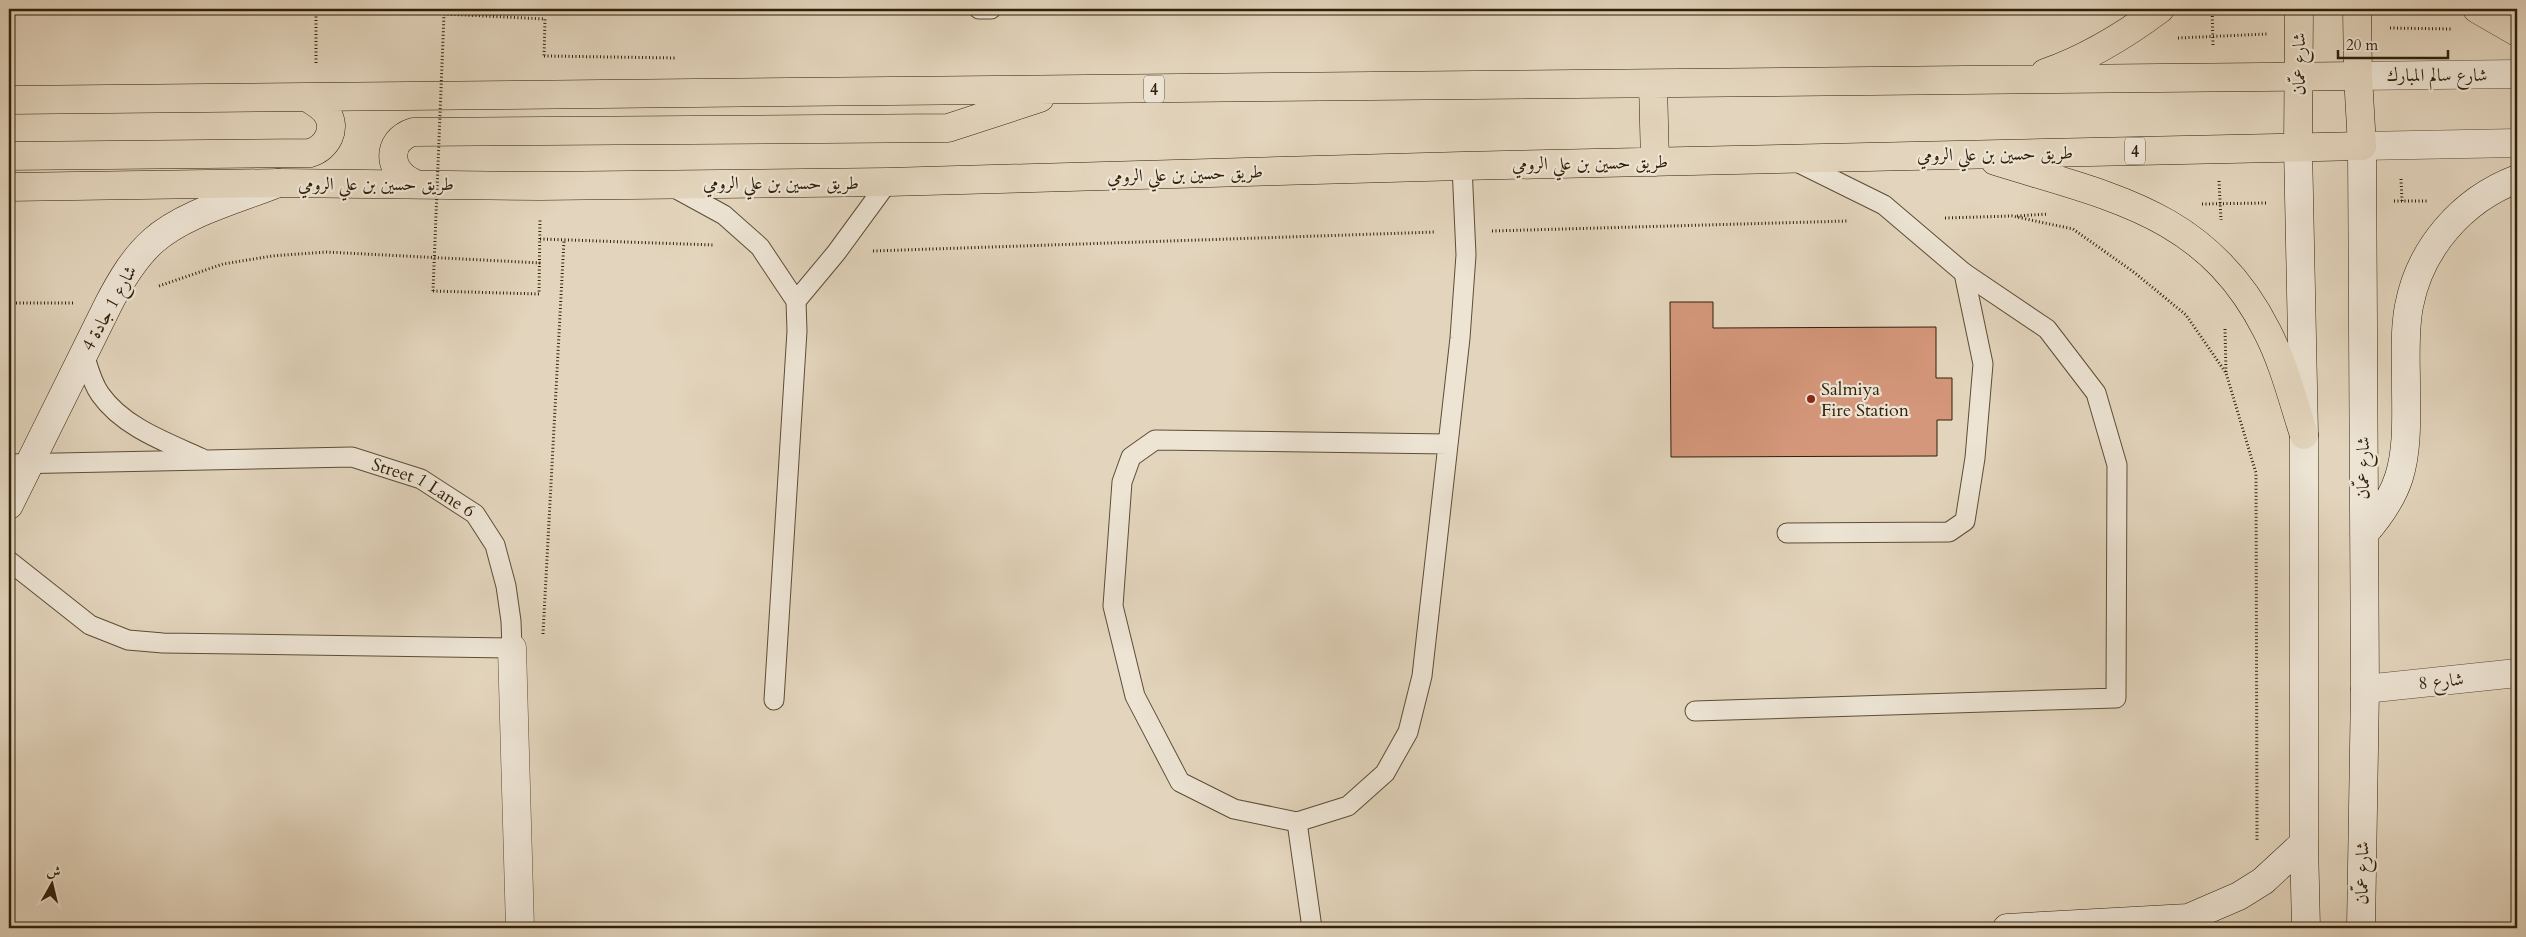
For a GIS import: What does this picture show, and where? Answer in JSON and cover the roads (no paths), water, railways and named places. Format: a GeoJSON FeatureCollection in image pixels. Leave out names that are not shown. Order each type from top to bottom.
{"type":"FeatureCollection","features":[{"type":"Feature","properties":{"kind":"main road"},"geometry":{"type":"LineString","coordinates":[[2026,80],[2076,62],[2115,42],[2160,9]]}},
{"type":"Feature","properties":{"kind":"main road","name":"شارع عمّان"},"geometry":{"type":"LineString","coordinates":[[2299,9],[2298,147],[2304,435],[2304,843],[2306,928]]}},
{"type":"Feature","properties":{"kind":"main road","name":"شارع عمّان"},"geometry":{"type":"LineString","coordinates":[[2357,9],[2362,146],[2365,689],[2361,928]]}},
{"type":"Feature","properties":{"kind":"main road"},"geometry":{"type":"LineString","coordinates":[[2477,9],[2517,32]]}},
{"type":"Feature","properties":{"kind":"main road","name":"شارع سالم المبارك"},"geometry":{"type":"LineString","coordinates":[[2358,76],[2517,74]]}},
{"type":"Feature","properties":{"kind":"main road","name":"4"},"geometry":{"type":"LineString","coordinates":[[9,100],[2358,76]]}},
{"type":"Feature","properties":{"kind":"main road"},"geometry":{"type":"LineString","coordinates":[[1653,84],[1655,162]]}},
{"type":"Feature","properties":{"kind":"main road"},"geometry":{"type":"LineString","coordinates":[[414,183],[400,175],[395,168],[392,157],[398,141],[412,132],[948,128],[1065,90]]}},
{"type":"Feature","properties":{"kind":"main road"},"geometry":{"type":"LineString","coordinates":[[9,156],[310,153],[322,147],[328,139],[330,123],[324,110],[307,97]]}},
{"type":"Feature","properties":{"kind":"main road"},"geometry":{"type":"LineString","coordinates":[[2362,146],[2517,143]]}},
{"type":"Feature","properties":{"kind":"main road","name":"طريق حسين بن علي الرومي"},"geometry":{"type":"LineString","coordinates":[[9,187],[280,183],[414,183],[540,186],[888,182],[1462,166],[2362,146]]}},
{"type":"Feature","properties":{"kind":"main road"},"geometry":{"type":"LineString","coordinates":[[1972,154],[2113,197],[2140,208],[2185,234],[2224,268],[2240,288],[2268,332],[2304,435]]}},
{"type":"Feature","properties":{"kind":"main road"},"geometry":{"type":"LineString","coordinates":[[2364,534],[2379,517],[2391,497],[2401,468],[2406,430],[2406,331],[2409,307],[2417,276],[2432,248],[2451,222],[2475,201],[2517,179]]}},
{"type":"Feature","properties":{"kind":"main road","name":"شارع 1 جادة 4"},"geometry":{"type":"LineString","coordinates":[[9,505],[20,464],[84,354],[123,276],[154,240],[179,222],[280,183]]}},
{"type":"Feature","properties":{"kind":"main road","name":"Street 1 Lane 6"},"geometry":{"type":"LineString","coordinates":[[512,648],[520,928]]}},
{"type":"Feature","properties":{"kind":"main road","name":"شارع 8"},"geometry":{"type":"LineString","coordinates":[[2365,689],[2517,673]]}},
{"type":"Feature","properties":{"kind":"main road"},"geometry":{"type":"LineString","coordinates":[[2008,928],[2199,923],[2231,900],[2263,881],[2304,843]]}},
{"type":"Feature","properties":{"kind":"lane"},"geometry":{"type":"LineString","coordinates":[[979,9],[991,9]]}},
{"type":"Feature","properties":{"kind":"lane"},"geometry":{"type":"LineString","coordinates":[[1695,711],[2116,698],[2117,465],[2096,393],[2047,329],[1964,273],[1884,205],[1790,158]]}},
{"type":"Feature","properties":{"kind":"lane"},"geometry":{"type":"LineString","coordinates":[[1448,444],[1156,440],[1132,457],[1122,482],[1113,606],[1135,696],[1180,782],[1234,810],[1297,822],[1348,806],[1385,773],[1408,732],[1422,676],[1460,338],[1466,255],[1462,166]]}},
{"type":"Feature","properties":{"kind":"lane"},"geometry":{"type":"LineString","coordinates":[[796,300],[836,253],[888,182]]}},
{"type":"Feature","properties":{"kind":"lane"},"geometry":{"type":"LineString","coordinates":[[667,184],[724,215],[760,247],[796,300],[797,331],[774,700]]}},
{"type":"Feature","properties":{"kind":"lane"},"geometry":{"type":"LineString","coordinates":[[1787,533],[1949,532],[1965,521],[1975,458],[1982,364],[1964,273]]}},
{"type":"Feature","properties":{"kind":"lane"},"geometry":{"type":"LineString","coordinates":[[84,354],[99,393],[108,404],[140,429],[172,446],[207,461]]}},
{"type":"Feature","properties":{"kind":"lane","name":"Street 1 Lane 6"},"geometry":{"type":"LineString","coordinates":[[20,464],[352,457],[422,479],[475,514],[495,545],[506,586],[512,621],[512,648]]}},
{"type":"Feature","properties":{"kind":"lane"},"geometry":{"type":"LineString","coordinates":[[9,562],[90,625],[128,640],[163,643],[512,648]]}},
{"type":"Feature","properties":{"kind":"lane"},"geometry":{"type":"LineString","coordinates":[[1297,822],[1312,928]]}},
{"type":"Feature","properties":{"kind":"place","name":"Salmiya Fire Station"},"geometry":{"type":"Point","coordinates":[1811,399]}}]}
